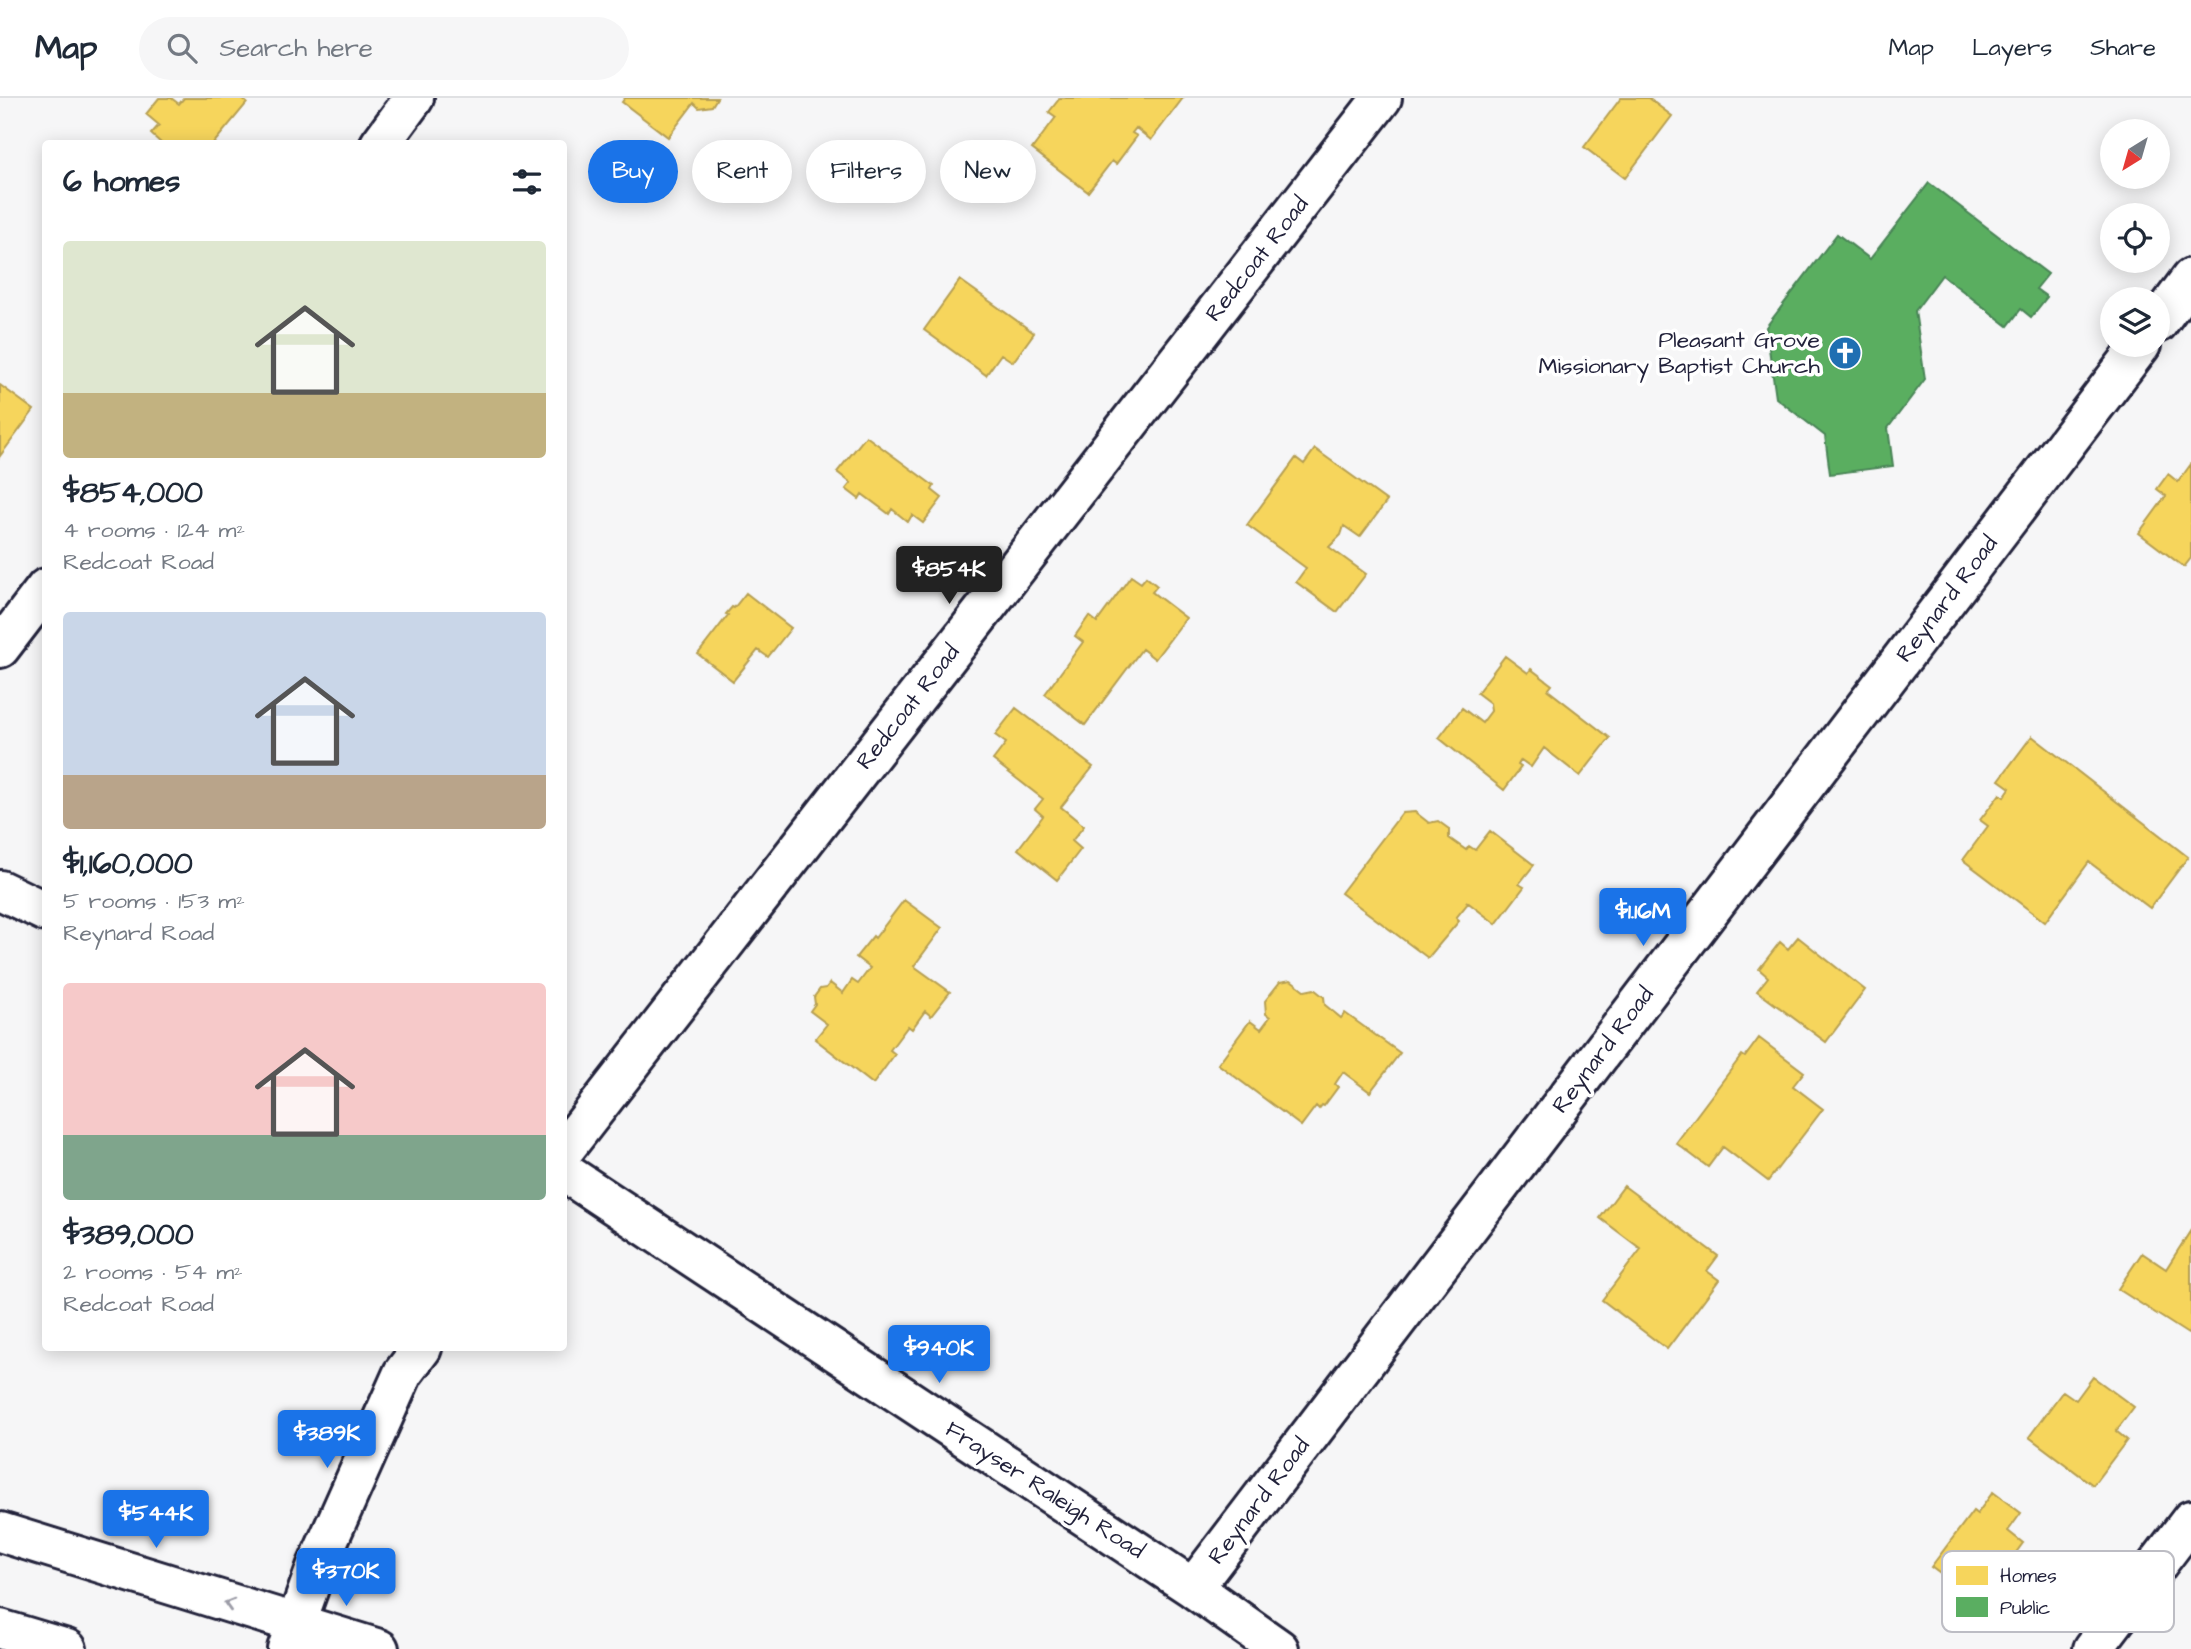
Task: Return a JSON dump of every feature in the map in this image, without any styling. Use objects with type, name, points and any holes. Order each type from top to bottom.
[{"type":"street","points":[[383,140],[414,98]]},
{"type":"street","name":"Redcoat Road","points":[[567,1146],[1382,98]]},
{"type":"street","points":[[2170,307],[2191,278]]},
{"type":"street","name":"Reynard Road","points":[[1193,1588],[2132,357]]},
{"type":"street","points":[[0,648],[42,593]]},
{"type":"street","points":[[0,890],[42,910]]},
{"type":"street","name":"Frayser Raleigh Road","points":[[567,1174],[1193,1588],[1279,1649]]},
{"type":"street","points":[[291,1637],[316,1568],[403,1373],[420,1351]]},
{"type":"street","points":[[2167,1551],[2191,1520]]},
{"type":"street","points":[[0,1532],[291,1637],[379,1649]]},
{"type":"street","points":[[0,1629],[66,1649]]},
{"type":"street","points":[[2093,1649],[2106,1632]]},
{"type":"building: Homes","points":[[159,98],[171,98],[179,104],[184,98],[241,98],[247,103],[216,140],[158,140],[151,134],[159,125],[146,114]]},
{"type":"building: Homes","points":[[625,98],[717,98],[712,106],[699,108],[694,103],[668,137],[622,102]]},
{"type":"building: Homes","points":[[1060,98],[1183,98],[1151,140],[1136,128],[1132,133],[1137,136],[1116,164],[1112,161],[1088,192],[1036,152],[1036,144],[1056,117],[1049,112]]},
{"type":"building: Homes","points":[[1621,98],[1648,98],[1672,116],[1625,178],[1584,147]]},
{"type":"building: Homes","points":[[960,280],[1034,333],[1013,362],[1001,354],[986,375],[924,330]]},
{"type":"building: Homes","points":[[0,385],[34,410],[0,456]]},
{"type":"building: Homes","points":[[866,436],[934,486],[932,490],[942,498],[923,523],[912,515],[908,522],[892,509],[889,514],[862,494],[859,499],[846,489],[851,483],[837,472]]},
{"type":"building: Homes","points":[[1315,449],[1387,501],[1360,537],[1344,526],[1341,535],[1329,547],[1366,574],[1337,612],[1296,582],[1306,568],[1247,525],[1296,458],[1304,464]]},
{"type":"building: Homes","points":[[2191,464],[2191,558],[2184,567],[2139,533],[2166,496],[2157,489],[2168,474],[2178,482]]},
{"type":"building: Homes","points":[[1131,576],[1141,583],[1146,577],[1157,586],[1152,592],[1186,618],[1155,659],[1142,649],[1085,725],[1045,694],[1083,642],[1075,636],[1089,616],[1097,622]]},
{"type":"building: Homes","points":[[746,593],[791,628],[768,657],[758,650],[733,681],[698,654],[728,615],[726,614]]},
{"type":"building: Homes","points":[[1505,656],[1528,673],[1531,669],[1552,685],[1548,690],[1610,738],[1580,776],[1544,748],[1531,767],[1521,760],[1518,765],[1521,767],[1504,790],[1439,738],[1462,708],[1482,723],[1491,711],[1490,703],[1477,693]]},
{"type":"building: Homes","points":[[1016,708],[1093,767],[1061,807],[1084,826],[1072,841],[1081,849],[1057,880],[1018,849],[1043,816],[1035,809],[1043,799],[993,760],[1006,743],[995,735]]},
{"type":"building: Homes","points":[[2032,736],[2188,857],[2150,908],[2089,862],[2045,922],[1963,860],[1988,826],[1980,820],[2000,794],[2004,797],[2010,788],[1999,780]]},
{"type":"building: Homes","points":[[1415,812],[1429,823],[1438,821],[1449,829],[1449,838],[1466,850],[1469,846],[1475,850],[1490,831],[1534,865],[1519,884],[1524,887],[1496,924],[1466,901],[1468,903],[1456,918],[1459,921],[1428,958],[1341,893],[1402,813]]},
{"type":"building: Homes","points":[[904,900],[942,928],[914,966],[950,992],[931,1016],[925,1011],[912,1029],[908,1026],[890,1050],[895,1054],[873,1084],[815,1039],[827,1024],[810,1011],[815,1004],[814,997],[830,983],[843,993],[852,980],[858,984],[870,968],[856,957],[873,936],[875,938]]},
{"type":"building: Homes","points":[[1798,937],[1865,990],[1826,1042],[1757,991],[1768,977],[1759,969],[1780,942],[1788,949]]},
{"type":"building: Homes","points":[[1291,980],[1305,991],[1314,989],[1324,997],[1325,1005],[1341,1018],[1345,1013],[1400,1053],[1370,1092],[1343,1072],[1335,1084],[1338,1087],[1324,1106],[1319,1109],[1316,1106],[1301,1126],[1218,1064],[1250,1021],[1261,1029],[1270,1017],[1266,1014],[1265,1001],[1280,982]]},
{"type":"building: Homes","points":[[1759,1038],[1804,1072],[1793,1086],[1823,1109],[1768,1181],[1723,1147],[1708,1167],[1676,1143],[1742,1055],[1745,1057]]},
{"type":"building: Homes","points":[[1624,1186],[1718,1256],[1707,1271],[1719,1280],[1667,1349],[1602,1300],[1641,1249],[1600,1218]]},
{"type":"building: Homes","points":[[2191,1230],[2191,1330],[2188,1334],[2118,1289],[2142,1253],[2166,1269]]},
{"type":"building: Homes","points":[[2093,1377],[2134,1407],[2116,1431],[2127,1440],[2093,1485],[2029,1437],[2063,1391],[2076,1400]]},
{"type":"building: Homes","points":[[1993,1492],[2021,1513],[2008,1531],[2023,1543],[2017,1551],[1943,1551],[1973,1511],[1977,1514]]},
{"type":"building: Homes","points":[[1942,1552],[1942,1575],[1931,1567]]},
{"type":"building: Public","name":"Pleasant Grove Missionary Baptist Church","points":[[1929,183],[2048,274],[2036,289],[2047,297],[2031,317],[2021,309],[2008,326],[1942,275],[1915,311],[1925,379],[1888,428],[1893,466],[1830,474],[1825,436],[1776,398],[1766,327],[1837,234],[1870,259]]},
{"type":"place","name":"Pleasant Grove Missionary Baptist Church","points":[[1845,353]]}]
